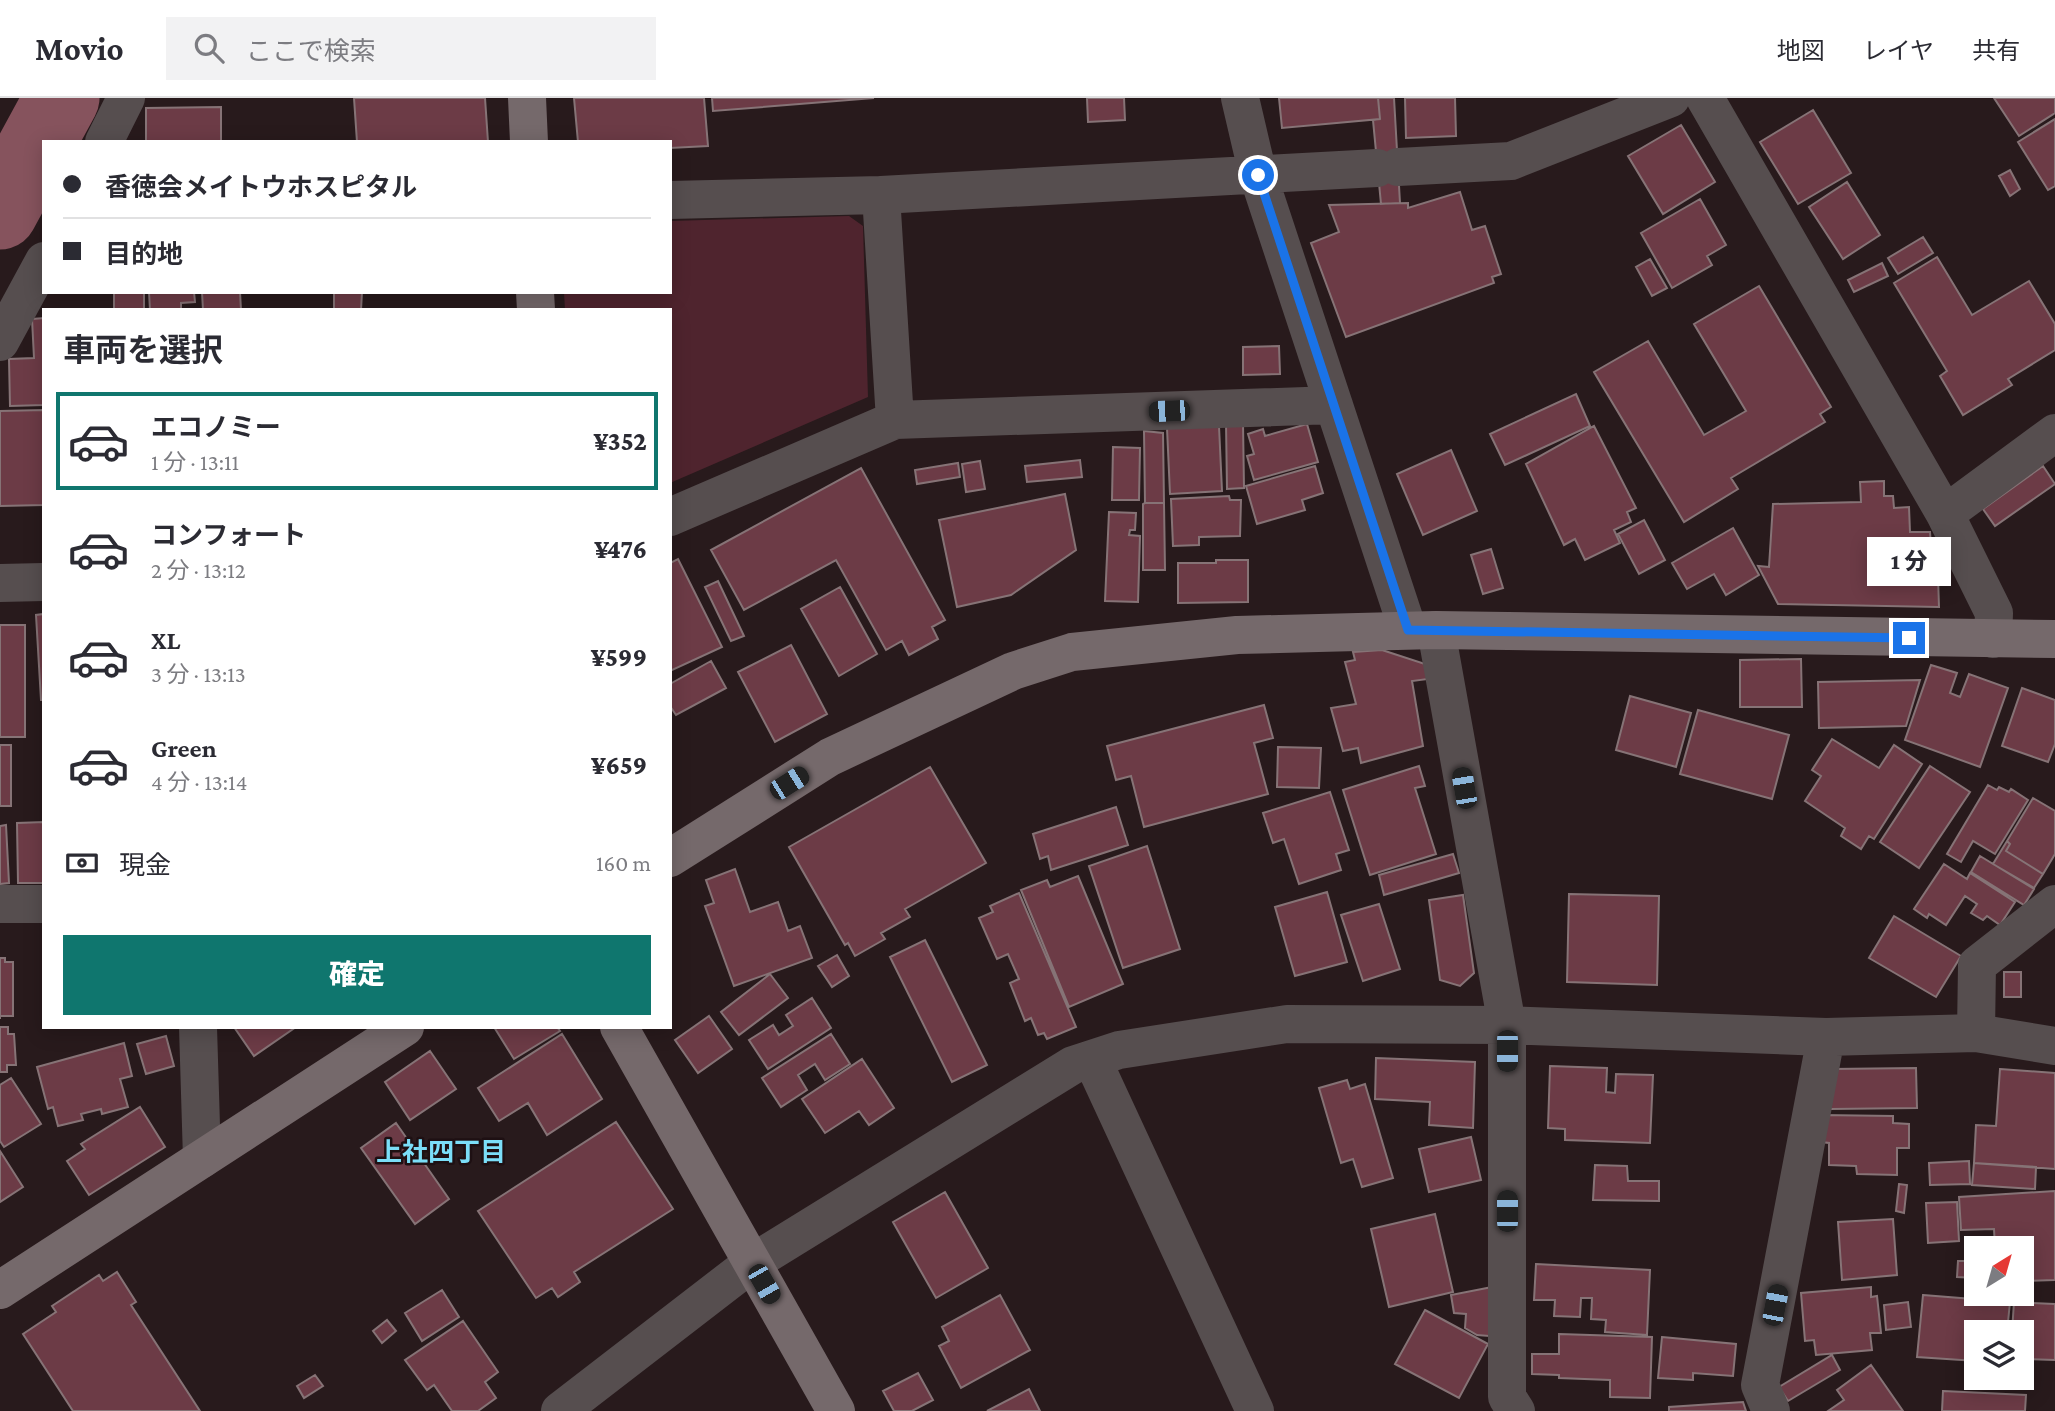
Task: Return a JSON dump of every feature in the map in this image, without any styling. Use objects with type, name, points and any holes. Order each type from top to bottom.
[{"type":"street","points":[[105,140],[125,98]]},
{"type":"street","points":[[527,98],[529,140]]},
{"type":"street","points":[[1240,98],[1258,175],[1334,405],[1422,630],[1507,1025],[1503,1406]]},
{"type":"street","points":[[672,200],[881,195],[1511,161],[1671,98]]},
{"type":"street","points":[[1705,98],[1945,514],[1994,613],[1993,639]]},
{"type":"street","points":[[881,195],[895,420]]},
{"type":"street","points":[[0,342],[42,265]]},
{"type":"street","points":[[672,516],[895,420],[1334,405]]},
{"type":"street","points":[[1945,514],[2055,433]]},
{"type":"street","points":[[0,583],[42,582]]},
{"type":"street","points":[[672,857],[830,757],[1002,676],[1072,652],[1237,635],[1422,630],[2055,639]]},
{"type":"street","points":[[0,904],[42,904]]},
{"type":"street","points":[[1976,1033],[1977,965],[2055,904]]},
{"type":"street","points":[[560,1411],[752,1262],[1073,1065],[1119,1050],[1287,1024],[1507,1025],[1826,1037],[1976,1033],[2055,1046]]},
{"type":"street","points":[[198,1029],[202,1159]]},
{"type":"street","points":[[0,1290],[402,1029]]},
{"type":"street","points":[[620,1029],[836,1411]]},
{"type":"street","points":[[1771,1411],[1760,1385],[1826,1037]]},
{"type":"street","points":[[1092,1059],[1255,1411]]},
{"type":"shaded area","points":[[849,216],[863,226],[868,397],[672,482],[672,308],[565,308],[564,294],[672,294],[672,221]]},
{"type":"building","points":[[354,98],[485,98],[488,140],[357,140]]},
{"type":"building","points":[[574,98],[704,98],[708,146],[672,148],[672,140],[578,140]]},
{"type":"building","points":[[712,98],[874,98],[713,111]]},
{"type":"building","points":[[1087,98],[1124,98],[1125,120],[1088,122]]},
{"type":"building","points":[[1279,98],[1378,98],[1380,119],[1282,128]]},
{"type":"building","points":[[1378,98],[1394,98],[1400,203],[1381,204],[1373,120],[1380,119]]},
{"type":"building","points":[[1405,98],[1455,98],[1456,136],[1406,138]]},
{"type":"building","points":[[1994,98],[2055,98],[2055,113],[2019,136]]},
{"type":"building","points":[[221,107],[221,140],[146,140],[146,108]]},
{"type":"building","points":[[1813,110],[1851,173],[1798,204],[1760,142]]},
{"type":"building","points":[[2055,119],[2055,186],[2048,190],[2018,142]]},
{"type":"building","points":[[1681,125],[1715,182],[1663,214],[1628,156]]},
{"type":"building","points":[[2010,170],[2020,189],[2010,196],[1999,176]]},
{"type":"building","points":[[1847,182],[1880,235],[1843,259],[1809,207]]},
{"type":"building","points":[[1460,192],[1472,230],[1485,226],[1501,274],[1492,277],[1494,283],[1346,337],[1311,243],[1339,232],[1329,205],[1408,203],[1408,208]]},
{"type":"building","points":[[1700,199],[1726,245],[1707,256],[1712,265],[1672,288],[1641,233]]},
{"type":"building","points":[[1923,237],[1933,253],[1898,274],[1888,258]]},
{"type":"building","points":[[1937,257],[1972,315],[2029,281],[2055,324],[2055,350],[2008,379],[2012,385],[1963,415],[1940,376],[1947,371],[1894,283]]},
{"type":"building","points":[[1650,259],[1667,288],[1652,296],[1636,267]]},
{"type":"building","points":[[1882,263],[1888,276],[1854,292],[1848,280]]},
{"type":"building","points":[[1759,286],[1831,407],[1820,414],[1825,422],[1731,478],[1738,489],[1684,522],[1594,372],[1648,341],[1704,435],[1746,411],[1694,324]]},
{"type":"building","points":[[114,294],[144,294],[144,308],[114,308]]},
{"type":"building","points":[[149,294],[194,294],[195,302],[181,303],[181,308],[150,308]]},
{"type":"building","points":[[202,294],[240,294],[241,308],[203,308]]},
{"type":"building","points":[[334,294],[362,294],[361,308],[334,308]]},
{"type":"building","points":[[42,318],[42,405],[10,406],[9,359],[34,358],[32,319]]},
{"type":"building","points":[[1279,346],[1280,374],[1243,375],[1243,347]]},
{"type":"building","points":[[1576,394],[1590,426],[1505,465],[1490,434]]},
{"type":"building","points":[[42,410],[42,505],[0,506],[0,411]]},
{"type":"building","points":[[1226,423],[1243,423],[1244,488],[1227,489]]},
{"type":"building","points":[[1307,424],[1318,462],[1254,480],[1247,456],[1254,454],[1248,434],[1263,429],[1265,436]]},
{"type":"building","points":[[1219,426],[1222,491],[1170,494],[1167,428]]},
{"type":"building","points":[[1594,426],[1636,508],[1627,512],[1631,522],[1614,530],[1620,543],[1585,560],[1575,539],[1564,545],[1526,464]]},
{"type":"building","points":[[1144,431],[1163,433],[1164,503],[1145,503]]},
{"type":"building","points":[[1113,447],[1140,448],[1139,500],[1112,500]]},
{"type":"building","points":[[1451,450],[1477,511],[1423,535],[1397,474]]},
{"type":"building","points":[[1080,460],[1082,477],[1027,482],[1025,466]]},
{"type":"building","points":[[980,461],[985,489],[966,492],[962,464]]},
{"type":"building","points":[[958,463],[960,477],[917,484],[915,470]]},
{"type":"building","points":[[1315,466],[1323,493],[1302,500],[1305,510],[1257,524],[1246,486]]},
{"type":"building","points":[[2043,466],[2055,484],[1995,526],[1983,509]]},
{"type":"building","points":[[861,468],[945,620],[932,627],[938,639],[909,655],[902,641],[886,650],[836,560],[744,610],[711,550]]},
{"type":"building","points":[[1884,481],[1884,496],[1893,496],[1894,508],[1909,507],[1910,532],[1930,532],[1931,546],[1937,546],[1939,607],[1778,604],[1758,566],[1769,567],[1773,504],[1861,502],[1860,482]]},
{"type":"building","points":[[1065,494],[1076,550],[1011,595],[957,607],[939,520]]},
{"type":"building","points":[[1229,496],[1230,500],[1241,500],[1240,536],[1199,537],[1199,545],[1173,546],[1171,499]]},
{"type":"building","points":[[1145,503],[1164,503],[1165,570],[1143,570]]},
{"type":"building","points":[[1109,512],[1136,513],[1135,530],[1130,530],[1129,535],[1140,536],[1138,602],[1105,601]]},
{"type":"building","points":[[1644,520],[1665,560],[1639,574],[1618,534]]},
{"type":"building","points":[[1733,528],[1759,575],[1726,595],[1714,574],[1687,589],[1672,563]]},
{"type":"building","points":[[1491,549],[1503,588],[1483,594],[1471,555]]},
{"type":"building","points":[[678,559],[722,647],[672,670],[672,562]]},
{"type":"building","points":[[1216,560],[1248,560],[1248,602],[1178,603],[1178,563],[1216,563]]},
{"type":"building","points":[[718,581],[744,636],[731,641],[705,587]]},
{"type":"building","points":[[840,587],[877,654],[839,676],[801,609]]},
{"type":"building","points":[[42,614],[42,700],[41,700],[36,615]]},
{"type":"building","points":[[0,625],[25,625],[25,737],[0,737]]},
{"type":"building","points":[[791,645],[827,714],[775,742],[738,672]]},
{"type":"building","points":[[1382,650],[1425,664],[1428,679],[1412,681],[1423,746],[1361,763],[1358,748],[1343,751],[1331,708],[1356,704],[1345,662],[1355,660],[1353,652]]},
{"type":"building","points":[[1801,659],[1802,707],[1740,707],[1740,660]]},
{"type":"building","points":[[711,661],[726,688],[676,715],[672,709],[672,683]]},
{"type":"building","points":[[1931,665],[1957,673],[1950,693],[1960,697],[1969,674],[2008,688],[1980,767],[1905,740]]},
{"type":"building","points":[[1920,680],[1906,726],[1819,728],[1818,682]]},
{"type":"building","points":[[2022,688],[2055,700],[2055,744],[2048,762],[2002,746]]},
{"type":"building","points":[[1630,696],[1691,713],[1676,767],[1616,750]]},
{"type":"building","points":[[1264,705],[1273,738],[1254,743],[1268,794],[1144,827],[1131,776],[1116,780],[1107,746]]},
{"type":"building","points":[[1698,710],[1789,735],[1772,799],[1680,774]]},
{"type":"building","points":[[1832,739],[1879,768],[1894,745],[1922,764],[1874,839],[1869,836],[1861,849],[1841,836],[1845,828],[1805,801],[1821,776],[1812,770]]},
{"type":"building","points":[[0,745],[11,745],[11,806],[0,806]]},
{"type":"building","points":[[1278,747],[1321,748],[1319,788],[1277,787]]},
{"type":"building","points":[[1419,766],[1425,786],[1415,788],[1436,854],[1370,875],[1343,790]]},
{"type":"building","points":[[1930,766],[1970,792],[1919,868],[1880,842]]},
{"type":"building","points":[[930,767],[986,863],[905,909],[910,917],[881,933],[885,939],[855,956],[848,943],[845,945],[789,847]]},
{"type":"building","points":[[1988,785],[1997,790],[1999,787],[2009,792],[2011,789],[2028,800],[1995,854],[1973,841],[1961,862],[1947,854]]},
{"type":"building","points":[[1330,792],[1349,850],[1336,854],[1341,870],[1299,884],[1284,839],[1273,843],[1263,813]]},
{"type":"building","points":[[2033,798],[2055,811],[2055,854],[2043,874],[2006,851],[2010,844],[2007,841]]},
{"type":"building","points":[[1116,807],[1128,845],[1051,870],[1048,856],[1040,859],[1033,834]]},
{"type":"building","points":[[42,822],[42,883],[18,883],[17,823]]},
{"type":"building","points":[[6,825],[9,883],[0,884],[0,826]]},
{"type":"building","points":[[2007,841],[2010,844],[2006,851],[2043,874],[2034,888],[1993,864]]},
{"type":"building","points":[[1147,846],[1180,949],[1123,968],[1089,866]]},
{"type":"building","points":[[1453,854],[1459,873],[1384,895],[1379,875]]},
{"type":"building","points":[[1980,856],[2034,889],[2024,905],[1971,872]]},
{"type":"building","points":[[1944,864],[1967,879],[1970,873],[2015,902],[2000,925],[1987,916],[1983,920],[1971,913],[1977,904],[1965,896],[1946,925],[1929,914],[1927,918],[1914,909]]},
{"type":"building","points":[[735,869],[750,912],[778,902],[788,931],[800,926],[812,958],[734,986],[705,906],[714,903],[706,880]]},
{"type":"building","points":[[1078,876],[1123,984],[1069,1007],[1021,890],[1047,880],[1050,887]]},
{"type":"building","points":[[1327,892],[1347,962],[1295,976],[1275,907]]},
{"type":"building","points":[[1019,893],[1076,1027],[1047,1039],[1044,1033],[1038,1035],[1031,1018],[1025,1021],[1010,983],[1019,979],[1008,954],[997,959],[979,918],[993,912],[990,906]]},
{"type":"building","points":[[1569,894],[1659,896],[1657,985],[1567,982]]},
{"type":"building","points":[[1463,895],[1474,973],[1460,986],[1440,980],[1429,900]]},
{"type":"building","points":[[1379,904],[1400,969],[1363,981],[1341,915]]},
{"type":"building","points":[[1894,916],[1961,956],[1936,997],[1869,958]]},
{"type":"building","points":[[925,940],[987,1065],[952,1082],[890,957]]},
{"type":"building","points":[[837,955],[849,976],[832,987],[818,966]]},
{"type":"building","points":[[0,958],[5,958],[5,962],[13,962],[13,1016],[0,1016]]},
{"type":"building","points":[[2004,972],[2021,972],[2021,997],[2004,997]]},
{"type":"building","points":[[770,974],[788,998],[739,1035],[721,1012]]},
{"type":"building","points":[[812,998],[831,1028],[768,1069],[749,1040],[773,1025],[779,1035],[793,1026],[786,1015]]},
{"type":"building","points":[[709,1016],[732,1049],[698,1073],[675,1040]]},
{"type":"building","points":[[0,1027],[8,1027],[8,1034],[14,1034],[16,1065],[7,1065],[7,1072],[0,1072]]},
{"type":"building","points":[[235,1029],[293,1029],[254,1056]]},
{"type":"building","points":[[495,1029],[560,1031],[514,1059]]},
{"type":"building","points":[[562,1034],[602,1099],[547,1135],[528,1103],[499,1121],[478,1088]]},
{"type":"building","points":[[831,1034],[850,1064],[825,1080],[815,1064],[798,1075],[807,1090],[781,1107],[762,1078]]},
{"type":"building","points":[[166,1036],[174,1066],[146,1074],[137,1044]]},
{"type":"building","points":[[124,1043],[132,1076],[120,1079],[128,1107],[102,1114],[101,1109],[81,1114],[83,1120],[58,1126],[53,1107],[48,1109],[37,1067]]},
{"type":"building","points":[[430,1051],[456,1089],[410,1120],[385,1082]]},
{"type":"building","points":[[1376,1058],[1475,1062],[1473,1128],[1429,1125],[1430,1102],[1375,1099]]},
{"type":"building","points":[[862,1059],[894,1108],[869,1125],[859,1111],[825,1133],[802,1099]]},
{"type":"building","points":[[1550,1066],[1607,1068],[1606,1092],[1615,1093],[1616,1074],[1653,1075],[1650,1143],[1565,1140],[1565,1129],[1548,1128]]},
{"type":"building","points":[[1916,1068],[1917,1108],[1831,1109],[1831,1069]]},
{"type":"building","points":[[2000,1069],[2055,1073],[2055,1169],[1974,1163],[1976,1125],[1996,1126]]},
{"type":"building","points":[[11,1078],[41,1124],[4,1147],[0,1141],[0,1085]]},
{"type":"building","points":[[1347,1080],[1350,1089],[1365,1084],[1393,1178],[1362,1187],[1353,1159],[1341,1163],[1319,1088]]},
{"type":"building","points":[[140,1107],[165,1147],[89,1195],[67,1161],[85,1149],[81,1144]]},
{"type":"building","points":[[1821,1115],[1893,1116],[1893,1123],[1909,1124],[1909,1148],[1897,1148],[1897,1175],[1857,1174],[1856,1166],[1829,1165],[1829,1143],[1821,1142]]},
{"type":"building","points":[[616,1122],[673,1209],[574,1272],[580,1282],[558,1297],[552,1288],[536,1298],[478,1211]]},
{"type":"building","points":[[396,1123],[449,1199],[415,1224],[361,1148]]},
{"type":"building","points":[[1471,1137],[1481,1180],[1429,1192],[1419,1149]]},
{"type":"building","points":[[0,1151],[23,1187],[0,1202]]},
{"type":"building","points":[[1969,1161],[1970,1184],[1930,1185],[1929,1163]]},
{"type":"building","points":[[1974,1163],[2036,1167],[2035,1189],[1972,1185]]},
{"type":"building","points":[[1595,1165],[1627,1166],[1628,1181],[1659,1181],[1659,1201],[1593,1200]]},
{"type":"building","points":[[1899,1184],[1907,1185],[1904,1213],[1896,1211]]},
{"type":"building","points":[[2055,1191],[2055,1280],[2034,1281],[2034,1236],[1994,1236],[1994,1229],[1961,1230],[1959,1197]]},
{"type":"building","points":[[945,1192],[988,1268],[936,1298],[893,1222]]},
{"type":"building","points":[[1957,1202],[1959,1241],[1928,1243],[1926,1203]]},
{"type":"building","points":[[1435,1214],[1453,1292],[1389,1307],[1371,1229]]},
{"type":"building","points":[[1893,1219],[1897,1275],[1842,1280],[1838,1222]]},
{"type":"building","points":[[1958,1261],[1964,1261],[1964,1277],[1957,1277]]},
{"type":"building","points":[[1536,1264],[1650,1270],[1647,1335],[1605,1332],[1606,1320],[1591,1319],[1592,1298],[1581,1298],[1580,1317],[1554,1316],[1555,1300],[1534,1300]]},
{"type":"building","points":[[117,1272],[136,1302],[131,1305],[200,1411],[73,1411],[23,1334],[56,1312],[52,1306],[99,1275],[103,1281]]},
{"type":"building","points":[[1492,1287],[1489,1336],[1477,1335],[1465,1328],[1466,1314],[1454,1313],[1451,1295]]},
{"type":"building","points":[[1871,1287],[1871,1297],[1877,1296],[1881,1333],[1870,1333],[1872,1350],[1816,1355],[1814,1340],[1805,1341],[1801,1293]]},
{"type":"building","points":[[442,1290],[459,1317],[422,1341],[405,1313]]},
{"type":"building","points":[[1000,1295],[1030,1350],[961,1388],[939,1346],[949,1341],[942,1327]]},
{"type":"building","points":[[1923,1295],[1964,1298],[1964,1306],[2010,1306],[2008,1320],[1964,1320],[1964,1360],[1917,1357]]},
{"type":"building","points":[[1908,1302],[1911,1327],[1886,1330],[1884,1305]]},
{"type":"building","points":[[2055,1304],[2055,1360],[2034,1359],[2034,1320],[2013,1320],[2014,1306]]},
{"type":"building","points":[[1425,1310],[1488,1344],[1459,1398],[1395,1364]]},
{"type":"building","points":[[387,1320],[396,1331],[382,1343],[373,1331]]},
{"type":"building","points":[[463,1321],[498,1372],[485,1382],[496,1398],[478,1411],[452,1411],[434,1385],[427,1390],[405,1360]]},
{"type":"building","points":[[1559,1334],[1652,1337],[1650,1398],[1610,1397],[1610,1380],[1532,1374],[1532,1354],[1559,1354]]},
{"type":"building","points":[[1662,1337],[1736,1344],[1733,1376],[1693,1373],[1693,1380],[1658,1378]]},
{"type":"building","points":[[1832,1355],[1840,1370],[1788,1401],[1779,1387]]},
{"type":"building","points":[[1871,1365],[1903,1411],[1828,1411],[1844,1400],[1837,1390]]},
{"type":"building","points":[[918,1373],[933,1400],[912,1411],[894,1411],[883,1391]]},
{"type":"building","points":[[315,1375],[323,1386],[304,1398],[297,1386]]},
{"type":"building","points":[[1029,1389],[1040,1411],[987,1411]]},
{"type":"building","points":[[1943,1391],[2026,1395],[2025,1411],[1942,1411]]},
{"type":"building","points":[[1743,1402],[1746,1411],[1669,1411],[1669,1407]]},
{"type":"waterway","points":[[0,212],[62,98]]},
{"type":"district","name":"上社四丁目","points":[[441,1152]]},
{"type":"route","points":[[1258,175],[1408,630],[1909,638]]}]
